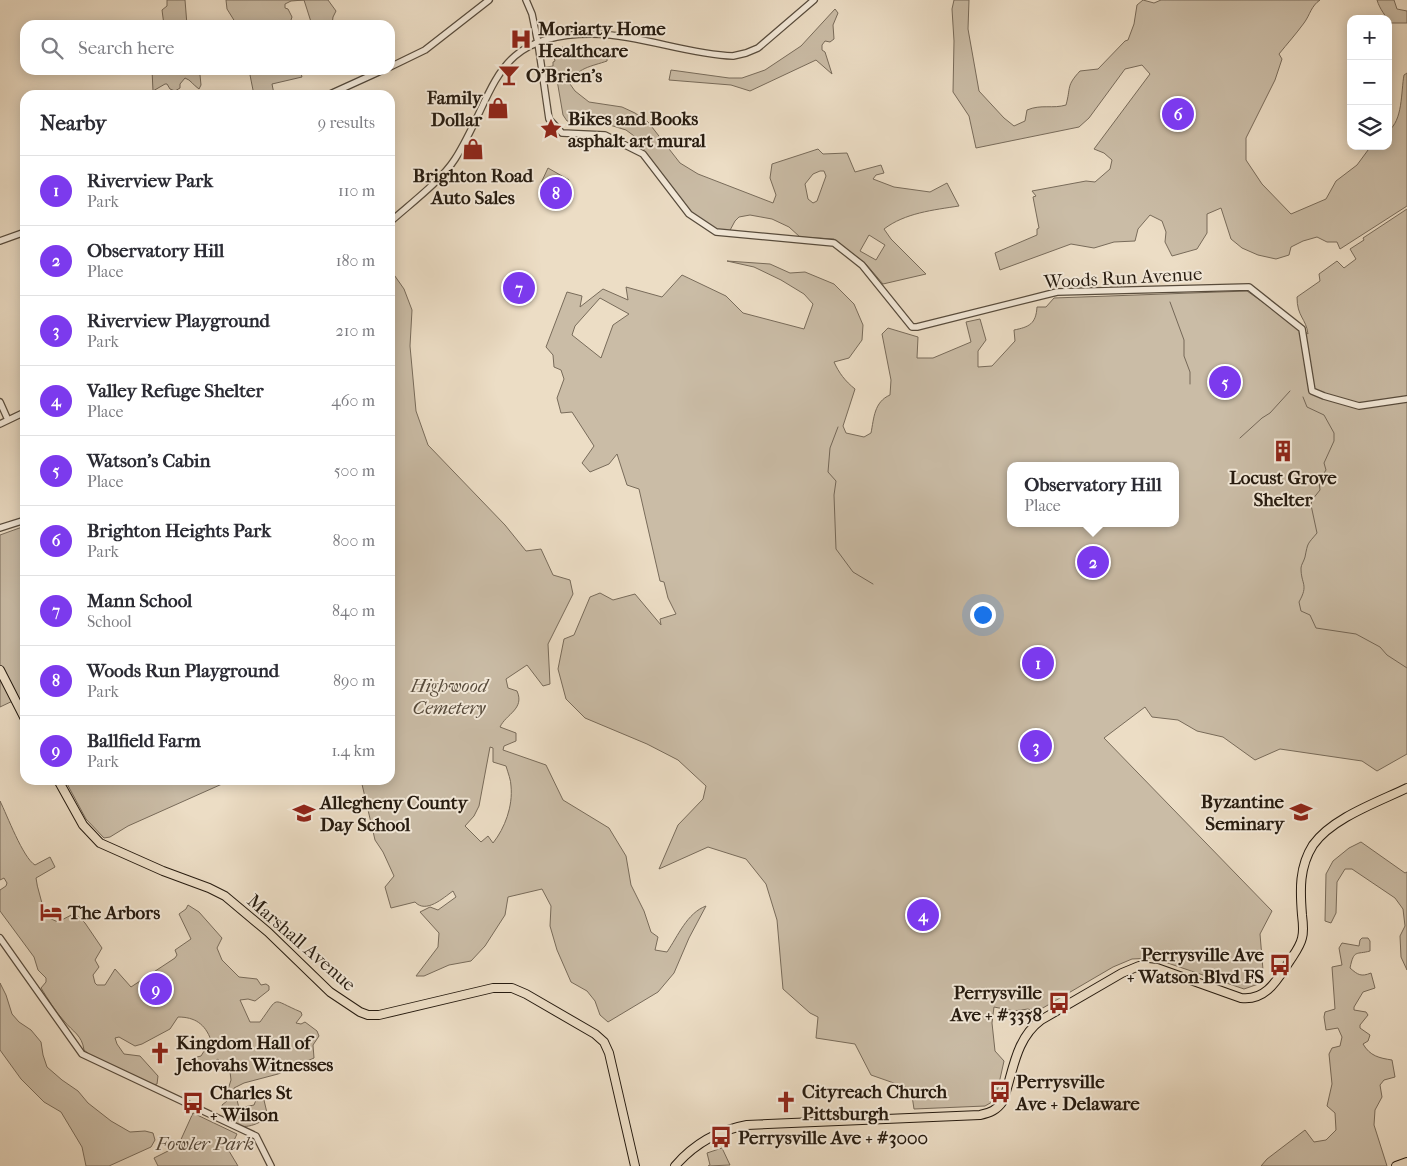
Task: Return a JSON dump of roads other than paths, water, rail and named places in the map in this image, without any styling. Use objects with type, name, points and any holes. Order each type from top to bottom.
[{"type":"main road","points":[[0,670],[20,709]]},
{"type":"main road","name":"Marshall Avenue","points":[[61,785],[83,825],[100,843],[224,896],[277,940],[325,989],[360,1012],[368,1015],[379,1015],[492,988],[507,987],[526,994],[595,1034],[604,1042],[609,1053],[635,1166]]},
{"type":"main road","points":[[675,1166],[692,1149],[711,1137],[733,1128],[747,1125],[980,1115],[989,1113],[1002,1103],[1020,1046],[1032,1027],[1041,1020],[1135,967],[1156,968],[1237,997],[1251,998],[1260,995],[1274,984],[1302,941],[1301,879],[1306,859],[1314,844],[1325,831],[1340,821],[1407,788]]},
{"type":"main road","points":[[1396,1166],[1407,1162]]},
{"type":"street","points":[[395,65],[433,45],[488,0]]},
{"type":"street","name":"Woods Run Avenue","points":[[526,0],[532,14],[538,43],[549,119],[562,133],[605,136],[643,154],[689,214],[716,232],[833,242],[862,266],[912,327],[1058,292],[1250,287],[1302,329],[1312,391],[1359,406],[1407,399]]},
{"type":"street","points":[[395,217],[443,174],[455,160],[502,68],[517,52],[538,43],[565,36],[593,34],[733,56],[758,48],[814,0]]},
{"type":"street","points":[[339,90],[372,75]]},
{"type":"street","points":[[0,241],[20,234]]},
{"type":"street","points":[[0,402],[8,420]]},
{"type":"street","points":[[0,424],[20,414]]},
{"type":"street","points":[[0,528],[20,522]]},
{"type":"street","points":[[0,938],[82,1054],[256,1136],[271,1166]]},
{"type":"waterway","points":[[1170,302],[1184,340],[1184,356],[1190,372],[1190,384]]},
{"type":"waterway","points":[[1240,438],[1270,413],[1290,391]]},
{"type":"waterway","points":[[1303,397],[1307,407],[1324,415],[1334,433],[1334,441],[1324,463],[1326,470],[1319,481],[1320,490],[1312,500],[1311,505],[1317,533],[1308,544],[1301,567],[1304,588],[1299,602],[1301,611],[1310,615],[1316,628],[1356,634],[1380,647],[1387,655],[1407,668]]},
{"type":"waterway","points":[[838,427],[830,448],[828,472],[836,481],[834,495],[836,549],[853,572],[873,584]]},
{"type":"place","name":"Moriarty Home Healthcare","points":[[521,39]]},
{"type":"place","name":"O'Brien's","points":[[509,75]]},
{"type":"place","name":"Family Dollar","points":[[498,108]]},
{"type":"place","name":"Brighton Heights Park","points":[[1178,114]]},
{"type":"place","name":"Bikes and Books asphalt art mural","points":[[551,129]]},
{"type":"place","name":"Brighton Road Auto Sales","points":[[473,149]]},
{"type":"place","name":"Woods Run Playground","points":[[556,193]]},
{"type":"place","name":"Mann School","points":[[519,288]]},
{"type":"place","name":"Watson's Cabin","points":[[1225,382]]},
{"type":"place","name":"Locust Grove Shelter","points":[[1283,451]]},
{"type":"place","name":"Observatory Hill","points":[[1093,562]]},
{"type":"place","name":"Riverview Park","points":[[1038,663]]},
{"type":"place","name":"Riverview Playground","points":[[1036,746]]},
{"type":"place","name":"Byzantine Seminary","points":[[1301,812]]},
{"type":"place","name":"Allegheny County Day School","points":[[304,813]]},
{"type":"place","name":"The Arbors","points":[[51,912]]},
{"type":"place","name":"Valley Refuge Shelter","points":[[923,915]]},
{"type":"place","name":"Perrysville Ave + Watson Blvd FS","points":[[1280,965]]},
{"type":"place","name":"Ballfield Farm","points":[[156,989]]},
{"type":"place","name":"Perrysville Ave + #3358","points":[[1059,1003]]},
{"type":"place","name":"Kingdom Hall of Jehovahs Witnesses","points":[[160,1053]]},
{"type":"place","name":"Perrysville Ave + Delaware","points":[[1000,1092]]},
{"type":"place","name":"Cityreach Church Pittsburgh","points":[[786,1102]]},
{"type":"place","name":"Charles St + Wilson","points":[[193,1103]]},
{"type":"place","name":"Perrysville Ave + #3000","points":[[721,1137]]},
{"type":"park label","name":"Highwood Cemetery","points":[[449,696]]},
{"type":"park label","name":"Fowler Park","points":[[205,1143]]}]
